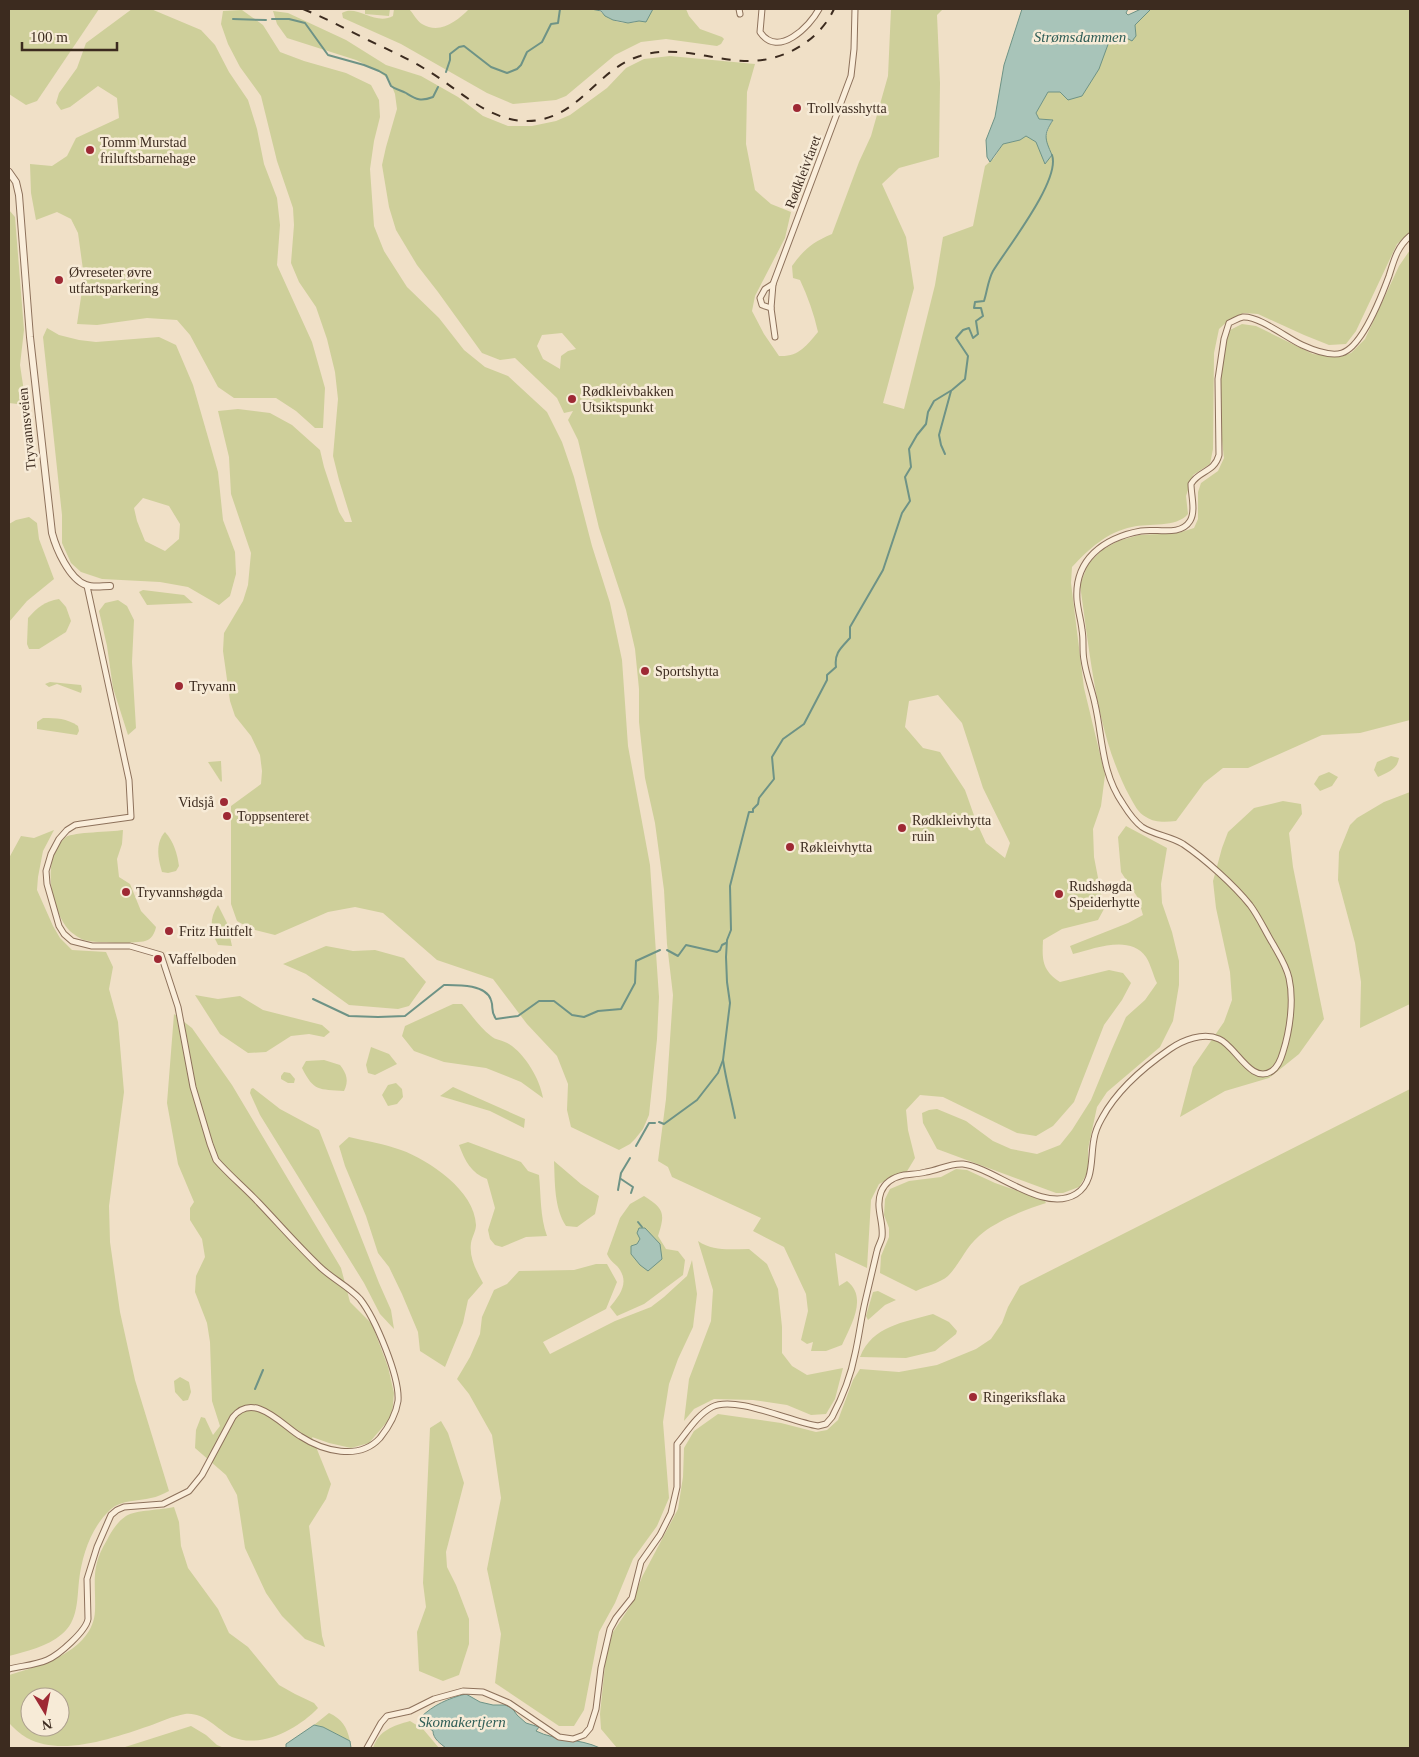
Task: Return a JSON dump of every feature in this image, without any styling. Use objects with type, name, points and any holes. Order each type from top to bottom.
[{"type":"street","points":[[762,9],[760,32],[769,40],[777,42],[787,40],[798,34],[810,23],[819,9]]},
{"type":"street","name":"Rødkleivfaret","points":[[775,337],[771,308],[773,284],[851,76],[855,9]]},
{"type":"street","name":"Tryvannsveien","points":[[11,174],[19,195],[26,299],[50,526],[55,545],[65,564],[78,580],[88,586]]},
{"type":"street","points":[[367,1748],[387,1716],[410,1711],[434,1699],[464,1691],[483,1692],[509,1703],[554,1734],[563,1738],[578,1738],[587,1732],[596,1709],[601,1668],[610,1629],[632,1598],[641,1562],[660,1535],[671,1513],[677,1487],[677,1444],[702,1415],[711,1408],[722,1404],[737,1405],[818,1426],[826,1424],[832,1418],[855,1358],[865,1300],[882,1238],[879,1199],[882,1190],[889,1181],[902,1176],[931,1172],[954,1164],[963,1164],[1036,1194],[1054,1198],[1069,1197],[1080,1191],[1087,1182],[1090,1173],[1095,1133],[1112,1101],[1147,1067],[1175,1046],[1194,1038],[1210,1036],[1226,1043],[1258,1074],[1268,1073],[1278,1065],[1286,1041],[1290,985],[1284,964],[1255,914],[1231,885],[1194,852],[1170,837],[1150,831],[1139,824],[1124,806],[1113,788],[1103,754],[1096,706],[1084,660],[1083,635],[1077,599],[1078,580],[1087,559],[1106,544],[1141,531],[1180,528],[1185,526],[1191,519],[1193,513],[1191,484],[1197,477],[1215,465],[1219,455],[1218,379],[1224,339],[1229,323],[1242,318],[1252,319],[1280,331],[1306,347],[1330,354],[1343,353],[1354,344],[1368,322],[1386,283],[1398,250],[1410,236]]},
{"type":"street","name":"Rødkleivfaret","points":[[771,308],[762,305],[760,298],[765,289],[773,284]]},
{"type":"street","points":[[9,1669],[49,1659],[80,1635],[88,1619],[87,1579],[97,1546],[110,1518],[116,1511],[124,1507],[163,1504],[189,1491],[202,1475],[238,1412],[248,1408],[258,1409],[274,1415],[306,1440],[332,1450],[354,1452],[368,1448],[381,1437],[395,1413],[398,1401],[393,1373],[382,1339],[359,1299],[318,1266],[216,1160],[193,1086],[178,1007],[161,954],[130,946],[92,946],[80,944],[70,940],[59,926],[46,879],[48,864],[55,845],[67,830],[75,825],[131,817],[130,787],[126,764],[88,586],[110,586]]},
{"type":"green space","points":[[9,9],[99,9],[37,101],[26,105],[9,94]]},
{"type":"green space","points":[[132,9],[151,9],[201,30],[215,45],[229,72],[248,100],[257,129],[264,164],[277,198],[280,225],[277,265],[312,342],[325,388],[323,428],[315,428],[296,411],[276,398],[234,398],[218,387],[190,335],[177,320],[147,318],[97,325],[77,324],[84,277],[78,233],[71,219],[57,212],[36,220],[31,193],[30,164],[52,166],[67,156],[76,138],[119,118],[117,98],[98,86],[70,107],[61,110],[56,103],[59,93],[77,68],[86,43]]},
{"type":"green space","points":[[365,9],[390,9],[389,16],[365,14]]},
{"type":"green space","points":[[394,9],[409,9],[422,24],[435,28],[454,22],[469,9],[591,9],[599,11],[611,19],[629,23],[645,18],[653,9],[686,9],[689,16],[700,29],[724,39],[717,46],[666,39],[641,42],[615,55],[566,96],[556,100],[513,104],[487,93],[401,44],[343,18],[342,13],[354,11],[373,17],[386,18],[393,16]]},
{"type":"green space","points":[[891,9],[943,9],[937,15],[940,83],[939,157],[899,168],[882,184],[906,237],[914,288],[883,403],[904,409],[935,285],[943,237],[973,226],[985,166],[994,158],[1003,144],[1020,140],[1026,136],[1036,142],[1045,163],[1045,146],[1053,120],[1039,119],[1036,113],[1048,92],[1060,92],[1105,50],[1110,39],[1121,35],[1136,36],[1135,25],[1151,9],[1410,9],[1410,233],[1397,244],[1356,331],[1346,344],[1329,345],[1258,314],[1244,313],[1230,319],[1219,329],[1214,353],[1213,449],[1210,464],[1193,475],[1186,496],[1188,514],[1177,521],[1132,527],[1114,533],[1092,548],[1072,567],[1071,583],[1084,688],[1105,775],[1101,806],[1093,829],[1094,857],[1104,909],[1098,920],[1062,929],[1043,940],[1043,959],[1046,969],[1060,982],[1109,970],[1123,973],[1131,983],[1122,1000],[1104,1025],[1074,1102],[1053,1126],[1036,1136],[1017,1133],[943,1097],[920,1095],[906,1110],[908,1130],[915,1158],[906,1173],[879,1184],[871,1200],[867,1268],[835,1253],[839,1286],[847,1281],[856,1295],[857,1303],[853,1320],[842,1345],[826,1351],[811,1351],[813,1342],[807,1344],[801,1340],[808,1311],[806,1294],[784,1247],[753,1231],[761,1218],[672,1177],[668,1167],[658,1161],[666,1099],[673,995],[667,944],[664,890],[655,823],[645,778],[639,722],[639,689],[635,649],[626,610],[599,528],[578,440],[568,420],[573,411],[564,413],[557,398],[515,358],[500,360],[482,353],[417,265],[396,230],[389,207],[382,165],[397,109],[395,94],[389,79],[356,60],[287,38],[277,24],[273,11],[288,13],[346,40],[386,65],[421,76],[458,97],[483,116],[508,126],[532,126],[556,121],[570,115],[607,88],[626,68],[644,59],[670,56],[755,64],[747,92],[746,144],[755,190],[771,204],[791,212],[785,238],[755,296],[752,311],[764,334],[779,356],[797,353],[818,332],[800,280],[793,278],[792,266],[809,247],[832,234],[859,162],[871,136],[888,76]],"holes":[[[562,333],[576,349],[568,351],[561,356],[560,369],[543,359],[537,346],[542,335]],[[938,695],[962,723],[983,788],[1010,843],[1005,858],[986,843],[965,790],[940,752],[923,748],[905,727],[909,701]]]},
{"type":"green space","points":[[242,10],[263,25],[280,52],[346,73],[371,85],[379,100],[380,117],[370,169],[374,226],[384,251],[407,287],[439,318],[464,350],[485,367],[508,376],[547,412],[562,442],[574,477],[592,546],[610,603],[622,660],[628,746],[650,865],[659,997],[657,1039],[649,1115],[643,1129],[635,1139],[619,1150],[571,1127],[567,1110],[568,1084],[557,1056],[527,1024],[493,979],[437,960],[383,913],[355,907],[328,912],[275,935],[251,929],[237,921],[231,904],[231,806],[261,784],[262,771],[260,755],[251,736],[235,716],[230,701],[223,651],[224,633],[243,601],[248,585],[251,553],[231,494],[229,457],[218,411],[238,409],[270,413],[292,425],[320,450],[339,512],[345,522],[352,522],[333,456],[338,399],[335,372],[327,339],[316,307],[299,282],[291,263],[294,225],[293,208],[277,161],[261,96],[240,67],[228,44],[221,24],[223,11]]},
{"type":"green space","points":[[9,210],[15,217],[24,330],[20,365],[26,405],[9,403]]},
{"type":"green space","points":[[1410,250],[1410,720],[1360,733],[1322,735],[1248,768],[1223,768],[1204,783],[1176,821],[1161,822],[1149,819],[1138,811],[1130,797],[1119,773],[1102,721],[1096,694],[1080,585],[1088,564],[1102,550],[1118,541],[1139,535],[1178,533],[1194,528],[1198,519],[1198,492],[1201,483],[1218,471],[1224,458],[1218,406],[1224,344],[1230,330],[1242,324],[1256,326],[1313,354],[1339,357],[1351,353],[1365,339],[1399,266]]},
{"type":"green space","points":[[47,328],[59,335],[79,340],[96,342],[159,337],[176,345],[193,385],[218,472],[223,520],[235,552],[236,574],[230,596],[219,605],[188,587],[160,582],[102,579],[81,572],[71,563],[62,543],[62,515],[43,337]],"holes":[[[143,498],[169,506],[180,524],[179,539],[165,551],[145,541],[134,508]]]},
{"type":"green space","points":[[29,517],[37,523],[39,539],[54,579],[27,601],[9,622],[9,524]]},
{"type":"green space","points":[[143,590],[184,595],[193,603],[147,605],[139,592]]},
{"type":"green space","points":[[59,599],[66,607],[71,621],[66,632],[39,649],[29,649],[27,644],[28,618],[50,601]]},
{"type":"green space","points":[[118,600],[127,606],[134,620],[132,662],[136,728],[128,735],[113,688],[107,646],[99,611],[105,603]]},
{"type":"green space","points":[[50,682],[81,685],[81,693],[57,684],[49,687],[45,684]]},
{"type":"green space","points":[[43,718],[57,718],[69,721],[78,726],[79,731],[77,735],[37,729],[37,722]]},
{"type":"green space","points":[[1391,756],[1399,758],[1398,762],[1392,770],[1378,777],[1374,770],[1377,762]]},
{"type":"green space","points":[[221,761],[222,781],[221,782],[208,762]]},
{"type":"green space","points":[[1329,772],[1338,777],[1332,786],[1320,791],[1314,784],[1319,776]]},
{"type":"green space","points":[[1410,792],[1410,1004],[1360,1028],[1361,982],[1355,943],[1338,880],[1339,852],[1350,825],[1357,818],[1384,802]]},
{"type":"green space","points":[[1283,801],[1301,804],[1302,814],[1289,833],[1293,867],[1324,1019],[1299,1054],[1269,1078],[1225,1091],[1180,1117],[1193,1067],[1224,1022],[1232,1000],[1230,972],[1216,908],[1213,881],[1222,848],[1228,832],[1254,808]]},
{"type":"green space","points":[[1126,826],[1167,848],[1161,884],[1162,903],[1179,961],[1179,985],[1173,1021],[1160,1047],[1107,1092],[1097,1107],[1088,1149],[1088,1172],[1079,1187],[1063,1193],[1056,1193],[937,1149],[923,1123],[922,1113],[929,1110],[937,1109],[966,1121],[993,1141],[1011,1149],[1037,1154],[1060,1145],[1091,1100],[1126,1017],[1145,1000],[1157,983],[1146,957],[1139,950],[1131,946],[1111,945],[1073,954],[1070,946],[1128,923],[1143,915],[1138,898],[1121,872],[1118,837]]},
{"type":"green space","points":[[54,830],[43,851],[37,890],[60,938],[72,950],[106,952],[113,967],[109,989],[118,1022],[124,1092],[109,1206],[110,1242],[120,1312],[135,1380],[169,1491],[153,1498],[120,1504],[104,1516],[93,1533],[85,1552],[80,1571],[76,1610],[67,1629],[43,1645],[9,1656],[9,858],[21,836],[34,838]]},
{"type":"green space","points":[[123,830],[122,844],[117,859],[119,877],[130,884],[141,911],[156,927],[155,932],[149,939],[140,942],[124,943],[82,939],[71,932],[58,912],[51,884],[53,857],[58,846],[70,835]]},
{"type":"green space","points":[[165,832],[175,848],[179,866],[176,871],[168,873],[162,872],[159,857],[160,841]]},
{"type":"green space","points":[[218,905],[227,923],[232,946],[218,945],[213,934],[212,920]]},
{"type":"green space","points":[[326,946],[353,951],[375,950],[404,958],[426,982],[409,1006],[398,1009],[349,1005],[306,974],[283,964]]},
{"type":"green space","points":[[195,995],[218,999],[240,996],[263,1010],[322,1025],[330,1032],[324,1037],[309,1034],[291,1036],[266,1052],[248,1053],[220,1034]]},
{"type":"green space","points":[[453,1004],[462,1004],[487,1033],[509,1044],[521,1054],[539,1083],[543,1098],[521,1082],[486,1068],[444,1062],[414,1051],[402,1036],[405,1026]]},
{"type":"green space","points":[[174,1014],[192,1028],[232,1085],[341,1268],[350,1302],[372,1324],[388,1367],[394,1393],[392,1416],[369,1443],[351,1448],[312,1437],[331,1484],[326,1499],[309,1526],[322,1636],[325,1647],[305,1639],[282,1616],[266,1593],[245,1548],[237,1495],[226,1475],[195,1448],[196,1430],[201,1417],[205,1418],[213,1435],[220,1426],[212,1401],[210,1342],[207,1323],[195,1292],[196,1276],[205,1257],[202,1239],[190,1220],[190,1208],[194,1202],[178,1164],[167,1103]]},
{"type":"green space","points":[[371,1047],[389,1054],[397,1064],[375,1075],[368,1073],[366,1065]]},
{"type":"green space","points":[[324,1060],[340,1065],[342,1068],[347,1081],[344,1091],[318,1088],[306,1076],[302,1068],[306,1061]]},
{"type":"green space","points":[[284,1072],[290,1073],[295,1079],[294,1083],[288,1083],[281,1079]]},
{"type":"green space","points":[[396,1083],[402,1089],[403,1097],[397,1104],[388,1106],[382,1095],[388,1085]]},
{"type":"green space","points":[[453,1087],[525,1119],[524,1128],[490,1111],[440,1096]]},
{"type":"green space","points":[[253,1088],[280,1109],[319,1130],[391,1310],[394,1329],[380,1314],[364,1283],[260,1115],[250,1093]]},
{"type":"green space","points":[[1410,1089],[1410,1748],[617,1748],[601,1729],[600,1714],[606,1655],[613,1632],[631,1605],[642,1577],[678,1509],[683,1477],[684,1448],[694,1431],[718,1414],[781,1423],[816,1432],[827,1430],[838,1420],[853,1380],[860,1369],[899,1372],[937,1365],[976,1349],[991,1339],[1002,1323],[1008,1307],[1020,1286]]},
{"type":"green space","points":[[349,1137],[395,1148],[424,1161],[449,1178],[468,1200],[474,1212],[476,1225],[471,1243],[471,1253],[483,1283],[468,1300],[463,1323],[445,1367],[420,1351],[418,1332],[402,1294],[389,1267],[378,1253],[339,1146]]},
{"type":"green space","points":[[468,1142],[521,1162],[528,1171],[539,1175],[542,1214],[547,1236],[526,1237],[502,1247],[495,1245],[490,1239],[488,1230],[495,1208],[487,1179],[469,1166],[459,1145]]},
{"type":"green space","points":[[554,1161],[581,1184],[599,1196],[595,1214],[577,1227],[566,1226],[559,1211]]},
{"type":"green space","points":[[956,1169],[967,1170],[995,1183],[1044,1200],[1046,1203],[1011,1217],[985,1231],[970,1246],[948,1276],[937,1283],[916,1291],[880,1273],[881,1256],[889,1237],[889,1228],[884,1215],[885,1199],[890,1189],[909,1181],[941,1177]]},
{"type":"green space","points":[[644,1196],[660,1209],[662,1222],[658,1236],[666,1249],[678,1251],[685,1260],[683,1275],[644,1304],[617,1316],[610,1307],[622,1290],[624,1280],[619,1268],[607,1254],[620,1218],[630,1204]],"holes":[[[640,1239],[640,1265],[631,1246],[637,1244]]]},
{"type":"green space","points":[[698,1241],[704,1245],[716,1248],[749,1249],[767,1264],[778,1289],[782,1327],[782,1353],[792,1366],[807,1375],[843,1368],[835,1399],[826,1414],[811,1415],[787,1405],[753,1400],[714,1399],[694,1409],[684,1421],[689,1379],[711,1321],[713,1290]]},
{"type":"green space","points":[[692,1260],[697,1294],[693,1327],[669,1384],[663,1422],[669,1498],[657,1526],[633,1559],[615,1603],[599,1632],[584,1710],[574,1726],[559,1726],[495,1683],[501,1634],[487,1569],[501,1498],[492,1435],[469,1394],[457,1379],[470,1357],[480,1334],[482,1317],[494,1290],[507,1284],[519,1271],[574,1270],[596,1264],[607,1264],[617,1282],[606,1309],[543,1342],[550,1354],[615,1321],[651,1307],[687,1276]]},
{"type":"green space","points":[[878,1291],[896,1300],[885,1305],[868,1320],[866,1316],[873,1292]]},
{"type":"green space","points":[[933,1314],[949,1322],[957,1331],[956,1334],[935,1351],[906,1358],[860,1357],[866,1346],[881,1332],[900,1323]]},
{"type":"green space","points":[[180,1377],[189,1382],[191,1392],[188,1400],[183,1401],[175,1392],[174,1381]]},
{"type":"green space","points":[[441,1421],[448,1433],[464,1483],[446,1552],[447,1567],[469,1619],[469,1644],[459,1675],[443,1681],[419,1671],[417,1632],[426,1607],[423,1583],[430,1428]]},
{"type":"green space","points":[[174,1507],[179,1522],[181,1546],[188,1568],[218,1609],[229,1633],[248,1647],[279,1685],[314,1703],[318,1708],[310,1716],[290,1730],[267,1739],[243,1740],[232,1737],[204,1718],[185,1714],[120,1736],[88,1744],[56,1746],[26,1737],[70,1737],[70,1687],[20,1687],[20,1733],[9,1723],[9,1675],[35,1667],[63,1655],[85,1637],[92,1625],[95,1611],[95,1575],[102,1550],[112,1530],[120,1521],[130,1514]]},
{"type":"green space","points":[[329,1713],[343,1724],[350,1741],[323,1727],[314,1725]]},
{"type":"green space","points":[[410,1721],[423,1729],[439,1748],[373,1748],[379,1737],[387,1730]]},
{"type":"green space","points":[[191,1726],[224,1748],[122,1748]]},
{"type":"water","points":[[591,9],[653,9],[646,22],[628,23],[613,20],[605,16],[601,11]]},
{"type":"water","name":"Strømsdammen","points":[[1022,9],[1128,9],[1126,13],[1128,15],[1141,9],[1151,9],[1135,25],[1136,36],[1132,41],[1121,35],[1110,39],[1099,69],[1082,96],[1068,100],[1060,92],[1048,92],[1036,113],[1039,119],[1053,120],[1046,133],[1052,155],[1045,164],[1036,142],[1026,136],[1020,140],[1003,144],[990,162],[987,157],[986,140],[995,117],[1004,65]]},
{"type":"water","points":[[639,1228],[645,1228],[660,1244],[662,1259],[648,1271],[631,1254],[631,1246],[637,1244],[640,1239],[637,1233]]},
{"type":"water","name":"Skomakertjern","points":[[466,1694],[480,1702],[505,1705],[512,1708],[526,1723],[539,1727],[536,1731],[600,1748],[446,1748],[420,1718],[430,1709]]},
{"type":"water","points":[[314,1725],[323,1727],[350,1741],[351,1748],[286,1748],[286,1744]]},
{"type":"waterway","points":[[446,72],[450,54],[459,47],[464,46],[491,67],[507,73],[517,69],[527,52],[542,42],[551,24],[558,23],[560,9]]},
{"type":"waterway","points":[[233,19],[266,20]]},
{"type":"waterway","points":[[272,19],[289,19],[305,23],[328,55],[379,71],[386,75],[391,86],[416,98],[421,100],[433,97],[438,87]]},
{"type":"waterway","points":[[659,1122],[664,1124],[697,1100],[718,1073],[723,1060],[730,1003],[726,957],[727,940],[731,930],[730,886],[749,812],[753,812],[759,798],[774,779],[772,757],[783,739],[804,724],[827,680],[827,675],[836,667],[836,658],[839,651],[850,638],[850,627],[883,570],[902,513],[910,501],[905,477],[911,467],[909,449],[926,424],[928,412],[934,401],[965,379],[968,356],[956,338],[963,330],[969,328],[973,338],[978,334],[976,321],[983,316],[981,308],[974,308],[975,302],[984,301],[993,271],[1041,197],[1053,166],[1052,155]]},
{"type":"waterway","points":[[945,454],[939,435],[951,391]]},
{"type":"waterway","points":[[667,950],[678,956],[686,945],[717,952],[726,943]]},
{"type":"waterway","points":[[313,999],[349,1016],[405,1016],[444,985],[471,986],[488,995],[496,1019],[518,1016],[539,1001],[554,1001],[572,1015],[584,1017],[598,1011],[621,1009],[635,983],[636,961],[660,950]]},
{"type":"waterway","points":[[723,1060],[735,1118]]},
{"type":"waterway","points":[[636,1146],[649,1123],[655,1123]]},
{"type":"waterway","points":[[618,1190],[621,1173],[630,1158]]},
{"type":"waterway","points":[[621,1179],[633,1187],[631,1193]]},
{"type":"waterway","points":[[638,1222],[642,1227]]},
{"type":"waterway","points":[[255,1389],[263,1370]]},
{"type":"railway","points":[[303,9],[411,61],[487,110],[513,120],[528,121],[546,118],[561,112],[625,62],[640,56],[654,53],[681,52],[749,61],[762,60],[787,53],[810,40],[819,31],[834,9]]},
{"type":"place","name":"Trollvasshytta","points":[[797,108]]},
{"type":"place","name":"Tomm Murstad friluftsbarnehage","points":[[90,150]]},
{"type":"place","name":"Øvreseter øvre utfartsparkering","points":[[59,280]]},
{"type":"place","name":"Rødkleivbakken Utsiktspunkt","points":[[572,399]]},
{"type":"place","name":"Sportshytta","points":[[645,671]]},
{"type":"place","name":"Tryvann","points":[[179,686]]},
{"type":"place","name":"Vidsjå","points":[[224,802]]},
{"type":"place","name":"Toppsenteret","points":[[227,816]]},
{"type":"place","name":"Rødkleivhytta ruin","points":[[902,828]]},
{"type":"place","name":"Røkleivhytta","points":[[790,847]]},
{"type":"place","name":"Tryvannshøgda","points":[[126,892]]},
{"type":"place","name":"Rudshøgda Speiderhytte","points":[[1059,894]]},
{"type":"place","name":"Fritz Huitfelt","points":[[169,931]]},
{"type":"place","name":"Vaffelboden","points":[[158,959]]},
{"type":"place","name":"Ringeriksflaka","points":[[973,1397]]}]
